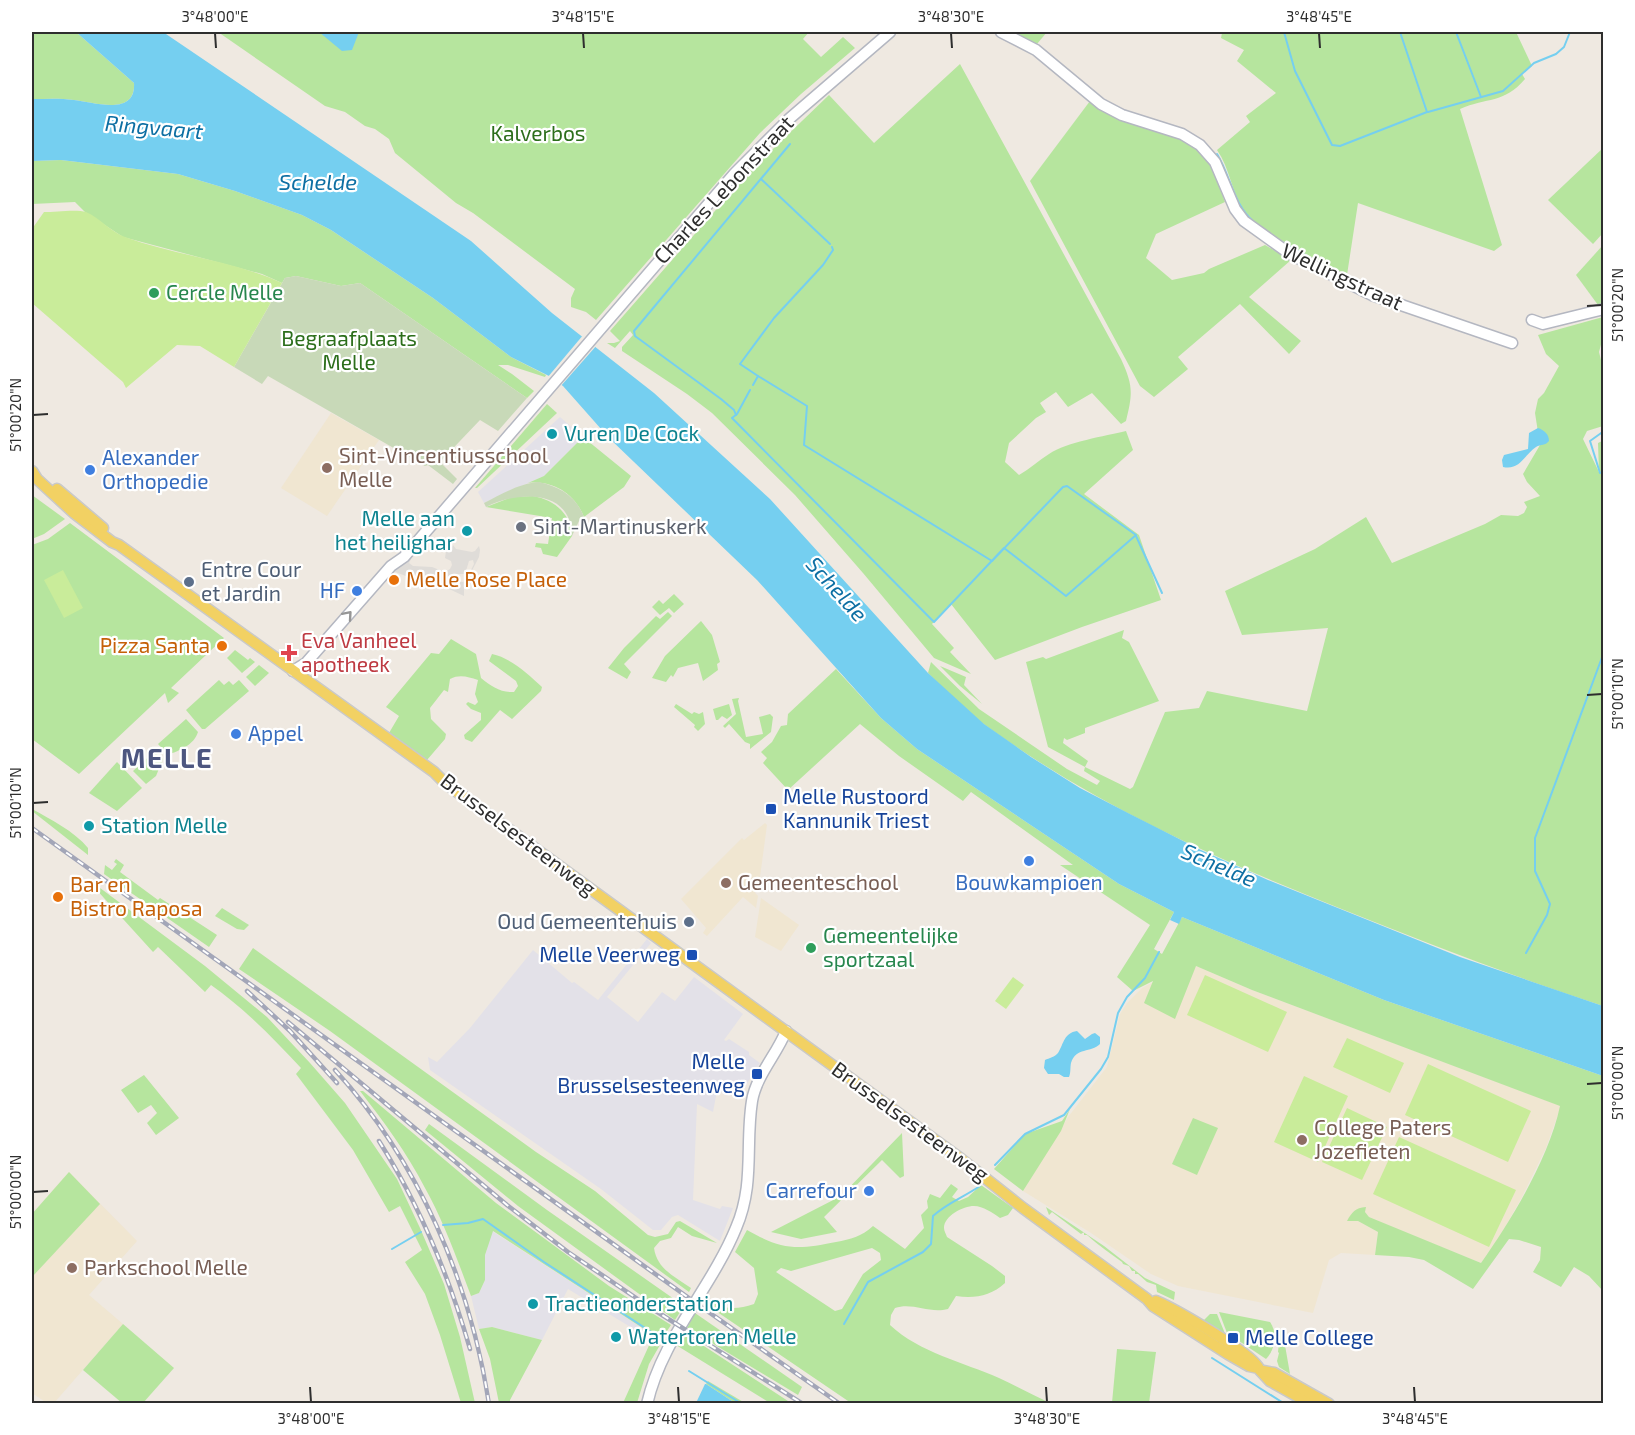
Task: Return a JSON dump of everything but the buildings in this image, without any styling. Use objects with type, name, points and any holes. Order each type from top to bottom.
[{"type":"main road","name":"Charles Lebonstraat","points":[[293,671],[306,663],[391,566],[404,557],[762,144],[810,99],[890,32]]},
{"type":"main road","name":"Wellingstraat","points":[[1001,32],[1036,50],[1101,104],[1122,115],[1182,134],[1200,145],[1215,162],[1235,209],[1244,221],[1290,254],[1372,295],[1512,343]]},
{"type":"main road","points":[[1532,320],[1543,324],[1604,309]]},
{"type":"main road","name":"Brusselsesteenweg","points":[[33,472],[89,515],[119,545],[434,772],[445,783],[525,843],[786,1031],[1147,1299],[1184,1315],[1254,1360],[1270,1381],[1311,1404]]},
{"type":"main road","points":[[646,1404],[667,1347],[725,1252],[737,1228],[750,1169],[753,1100],[757,1087],[786,1031]]},
{"type":"main road","name":"Brusselsesteenweg","points":[[1261,1370],[1275,1373],[1329,1404]]},
{"type":"shaded area","name":"Sint-Vincentiusschool Melle","points":[[331,413],[379,440],[327,516],[281,488]]},
{"type":"shaded area","points":[[560,417],[583,437],[544,476],[484,503],[478,492]]},
{"type":"shaded area","points":[[453,545],[456,549],[472,552],[479,546],[479,557],[464,586],[464,596],[428,579],[426,584],[393,571],[413,555],[409,563],[413,566],[432,567],[445,572],[452,565],[451,561],[445,558],[446,551],[450,551]],"holes":[[[473,560],[474,564],[466,580],[457,581],[457,574],[465,574],[469,561]]]},
{"type":"shaded area","name":"Gemeenteschool","points":[[765,823],[767,825],[760,877],[751,888],[758,896],[756,908],[743,897],[707,936],[703,933],[706,928],[681,899],[742,838],[744,840]]},
{"type":"shaded area","name":"Gemeenteschool","points":[[761,898],[799,925],[781,951],[755,937]]},
{"type":"shaded area","points":[[647,939],[651,943],[607,997],[638,1022],[662,992],[675,1001],[694,977],[743,1014],[724,1040],[729,1039],[749,1052],[749,1055],[760,1063],[741,1093],[717,1091],[713,1112],[697,1104],[693,1200],[720,1209],[722,1206],[733,1208],[720,1241],[678,1215],[672,1217],[661,1230],[653,1230],[601,1189],[430,1070],[428,1057],[437,1062],[470,1028],[533,950],[572,983],[574,982],[598,1000]]},
{"type":"shaded area","name":"College Paters Jozefieten","points":[[1189,963],[1252,990],[1561,1106],[1546,1148],[1521,1199],[1481,1263],[1369,1217],[1365,1212],[1348,1221],[1358,1221],[1378,1232],[1375,1255],[1341,1253],[1329,1260],[1313,1313],[1178,1286],[1151,1274],[1023,1191],[1068,1117],[1107,1067],[1120,1014],[1127,1003],[1142,988]]},
{"type":"shaded area","name":"Parkschool Melle","points":[[69,1172],[137,1241],[89,1295],[123,1324],[54,1403],[47,1403],[32,1393],[32,1214]]},
{"type":"shaded area","points":[[492,1231],[661,1340],[660,1345],[568,1289],[542,1340],[492,1327],[479,1329],[471,1296],[479,1293],[485,1280],[485,1255]]},
{"type":"green space","points":[[32,32],[76,32],[134,83],[133,94],[121,104],[112,105],[69,99],[32,99]]},
{"type":"green space","name":"Kalverbos","points":[[218,32],[809,32],[803,39],[821,57],[843,37],[855,48],[760,133],[596,320],[586,312],[571,307],[571,298],[575,289],[473,213],[456,203],[395,153],[389,139],[345,112],[325,106]]},
{"type":"green space","points":[[1011,32],[1047,32],[1037,44]]},
{"type":"green space","points":[[1220,32],[1516,32],[1532,66],[1522,74],[1525,79],[1510,93],[1460,109],[1502,245],[1494,251],[1358,203],[1347,275],[1263,228],[1244,210],[1217,150],[1250,122],[1246,116],[1276,93],[1237,61],[1244,50],[1221,38],[1222,33]]},
{"type":"green space","points":[[960,64],[1121,359],[1131,389],[1126,421],[1121,424],[1092,393],[1068,407],[1056,392],[1040,403],[1046,412],[1036,418],[1009,443],[1005,462],[1019,475],[1049,454],[1066,446],[1126,431],[1133,450],[1084,494],[1139,535],[1161,600],[995,660],[951,604],[932,624],[954,648],[950,652],[971,674],[934,658],[795,495],[712,413],[622,351],[622,347],[633,335],[630,331],[615,348],[607,343],[620,341],[610,331],[749,172],[829,95],[874,143]]},
{"type":"green space","points":[[1090,101],[1167,131],[1202,150],[1214,172],[1225,202],[1156,234],[1146,258],[1172,280],[1204,273],[1265,245],[1291,260],[1249,297],[1301,341],[1289,354],[1240,304],[1178,357],[1188,369],[1154,397],[1140,386],[1030,181]]},
{"type":"green space","points":[[1603,148],[1603,233],[1593,244],[1548,200]]},
{"type":"green space","points":[[61,160],[178,174],[302,215],[331,230],[433,298],[511,357],[546,375],[545,377],[508,365],[498,365],[534,391],[527,398],[360,283],[341,286],[296,276],[285,278],[282,283],[262,274],[123,237],[85,212],[75,202],[32,204],[32,161]]},
{"type":"green space","name":"Cercle Melle","points":[[44,212],[86,212],[125,237],[224,263],[282,283],[234,367],[200,346],[177,345],[126,388],[123,382],[32,303],[32,229]]},
{"type":"green space","points":[[1603,245],[1603,303],[1598,305],[1576,275]]},
{"type":"green space","name":"Begraafplaats Melle","points":[[296,276],[341,286],[360,283],[527,398],[498,431],[480,420],[440,462],[457,479],[453,484],[428,465],[425,466],[268,376],[262,384],[234,367],[285,278]]},
{"type":"green space","points":[[1603,317],[1603,337],[1599,352],[1603,368],[1603,426],[1587,431],[1583,439],[1599,472],[1598,443],[1604,440],[1603,1006],[1438,947],[1339,908],[1247,870],[1156,828],[1069,780],[1026,754],[985,725],[962,707],[928,673],[931,662],[979,709],[1067,769],[1097,785],[1100,781],[1084,771],[1085,767],[1130,789],[1133,787],[1165,712],[1199,708],[1207,691],[1307,711],[1328,628],[1242,635],[1225,591],[1315,549],[1366,517],[1392,563],[1501,515],[1518,516],[1524,513],[1527,507],[1524,502],[1540,496],[1523,474],[1540,445],[1535,413],[1538,399],[1544,393],[1559,366],[1546,354],[1538,335]]},
{"type":"green space","points":[[547,404],[557,413],[475,488]]},
{"type":"green space","points":[[583,437],[631,476],[624,487],[584,517],[575,502],[562,490],[546,484],[528,483],[544,476]]},
{"type":"green space","points":[[539,482],[566,493],[577,503],[584,517],[579,521],[572,536],[569,520],[563,509],[541,497],[513,498],[486,507],[484,503],[518,487]]},
{"type":"green space","points":[[32,495],[65,519],[44,534],[32,539]]},
{"type":"green space","points":[[533,496],[555,505],[569,521],[572,536],[557,557],[543,554],[541,548],[535,547],[536,543],[548,544],[552,518],[486,507],[512,497]]},
{"type":"green space","points":[[70,523],[224,638],[171,688],[179,693],[168,703],[165,693],[79,774],[32,739],[32,545],[48,539]]},
{"type":"green space","points":[[63,570],[83,608],[64,618],[44,580]]},
{"type":"green space","points":[[674,594],[684,604],[674,613],[669,608],[660,615],[652,607],[659,600],[663,604]]},
{"type":"green space","points":[[668,612],[672,616],[624,664],[631,672],[627,679],[608,668],[624,648],[656,616],[660,619]]},
{"type":"green space","points":[[701,621],[712,635],[720,662],[717,664],[718,670],[703,681],[698,663],[678,668],[673,677],[671,675],[666,682],[652,678],[665,656]]},
{"type":"green space","points":[[1124,630],[1122,638],[1129,642],[1159,701],[1085,728],[1085,733],[1067,740],[1064,738],[1063,743],[1088,761],[1085,767],[1048,747],[1026,662],[1043,657],[1046,659]]},
{"type":"green space","points":[[451,639],[476,654],[481,678],[496,688],[514,692],[518,686],[516,681],[489,661],[492,654],[512,663],[542,687],[541,691],[512,719],[500,710],[472,742],[465,739],[464,735],[481,720],[481,713],[466,704],[468,702],[475,705],[478,702],[475,694],[478,680],[461,676],[450,679],[448,692],[444,690],[430,708],[431,719],[446,734],[445,739],[427,760],[389,733],[399,716],[386,707],[431,653],[439,654]]},
{"type":"green space","points":[[235,650],[248,660],[250,658],[255,662],[242,673],[227,658]]},
{"type":"green space","points":[[259,665],[269,673],[255,686],[246,677]]},
{"type":"green space","points":[[940,666],[966,677],[964,685],[982,704],[960,686]]},
{"type":"green space","points":[[836,669],[881,718],[917,749],[1119,884],[1174,912],[1154,949],[1162,954],[1182,917],[1384,1000],[1603,1076],[1603,1291],[1589,1276],[1574,1267],[1561,1287],[1533,1272],[1540,1260],[1541,1247],[1509,1239],[1473,1289],[1424,1260],[1375,1255],[1378,1232],[1358,1221],[1347,1221],[1354,1211],[1366,1207],[1365,1212],[1369,1217],[1481,1263],[1528,1188],[1555,1126],[1560,1106],[1252,990],[1196,966],[1175,1019],[1144,1003],[1153,981],[1133,991],[1117,977],[1150,925],[1060,865],[1073,865],[971,792],[963,801],[899,756],[860,724],[788,790],[763,763],[767,758],[761,752],[772,742],[781,726],[787,725],[788,714]]},
{"type":"green space","points":[[219,680],[224,685],[229,681],[233,685],[239,680],[249,691],[205,729],[202,729],[186,710]]},
{"type":"green space","points":[[739,698],[746,737],[763,734],[759,717],[770,714],[773,717],[771,732],[750,749],[750,744],[745,742],[729,724],[725,728],[723,726],[736,714],[732,699]]},
{"type":"green space","points":[[676,704],[692,714],[703,712],[705,724],[698,731],[695,725],[674,707]]},
{"type":"green space","points":[[729,704],[732,715],[727,719],[722,716],[716,720],[713,709]]},
{"type":"green space","points":[[186,719],[198,732],[196,737],[186,746],[168,755],[158,744]]},
{"type":"green space","points":[[154,752],[163,759],[156,776],[146,784],[133,771]]},
{"type":"green space","points":[[117,762],[142,788],[117,811],[89,793]]},
{"type":"green space","points":[[32,809],[76,836],[88,848],[88,855],[32,811]]},
{"type":"green space","points":[[116,859],[124,865],[120,872],[158,900],[160,898],[217,935],[209,947],[104,874],[105,865],[112,870],[117,864],[114,862]]},
{"type":"green space","points":[[96,885],[205,966],[267,1017],[345,1103],[397,1179],[420,1228],[444,1284],[460,1337],[475,1403],[461,1403],[425,1294],[405,1262],[422,1250],[400,1206],[389,1212],[353,1150],[296,1074],[301,1068],[258,1024],[223,994],[211,985],[205,992],[158,947],[153,952],[94,887]]},
{"type":"green space","points":[[222,908],[249,925],[244,930],[237,929],[215,916]]},
{"type":"green space","points":[[253,948],[536,1152],[595,1191],[648,1235],[655,1237],[668,1234],[676,1222],[680,1221],[717,1243],[692,1236],[678,1227],[671,1238],[660,1241],[654,1248],[663,1267],[691,1288],[689,1292],[330,1031],[239,969]]},
{"type":"green space","points":[[1205,975],[1287,1012],[1268,1052],[1187,1015]]},
{"type":"green space","points":[[1013,977],[1024,985],[1006,1009],[995,1001]]},
{"type":"green space","points":[[1347,1038],[1404,1063],[1390,1093],[1333,1067]]},
{"type":"green space","points":[[1428,1064],[1531,1111],[1508,1162],[1405,1115]]},
{"type":"green space","points":[[144,1075],[179,1118],[156,1135],[147,1123],[157,1113],[151,1105],[138,1113],[121,1090]]},
{"type":"green space","points":[[1304,1076],[1348,1096],[1318,1162],[1274,1142]]},
{"type":"green space","points":[[360,1091],[363,1091],[496,1203],[609,1286],[671,1325],[661,1340],[493,1231],[485,1255],[485,1280],[479,1293],[471,1296],[444,1227],[418,1175],[395,1138]]},
{"type":"green space","points":[[1347,1108],[1387,1127],[1362,1180],[1322,1162]]},
{"type":"green space","points":[[1070,1109],[1061,1131],[1023,1191],[994,1169],[1025,1134],[1062,1121]]},
{"type":"green space","points":[[1193,1118],[1218,1128],[1197,1175],[1172,1164]]},
{"type":"green space","points":[[429,1124],[684,1306],[675,1320],[518,1206],[425,1130]]},
{"type":"green space","points":[[902,1133],[904,1176],[900,1178],[882,1160],[824,1217],[837,1232],[801,1239],[771,1232],[841,1196]]},
{"type":"green space","points":[[1399,1137],[1516,1190],[1489,1247],[1373,1194]]},
{"type":"green space","points":[[69,1172],[100,1204],[32,1277],[32,1214]]},
{"type":"green space","points":[[951,1184],[958,1189],[952,1197],[959,1201],[968,1197],[981,1185],[1013,1208],[1008,1215],[1000,1218],[981,1207],[965,1208],[955,1212],[947,1220],[944,1228],[947,1237],[1005,1276],[1005,1283],[982,1296],[956,1296],[948,1309],[934,1310],[908,1306],[895,1308],[891,1315],[890,1325],[928,1350],[999,1378],[1050,1403],[851,1403],[704,1303],[708,1299],[730,1308],[754,1304],[758,1294],[754,1268],[735,1252],[747,1230],[780,1245],[800,1247],[851,1239],[873,1226],[905,1249],[924,1228],[921,1215],[928,1208],[927,1201],[930,1194],[940,1198]],"holes":[[[872,1248],[880,1253],[881,1260],[863,1274],[842,1309],[835,1311],[776,1272],[781,1268],[791,1271]]]},
{"type":"green space","points":[[1046,1207],[1084,1232],[1081,1234],[1052,1212],[1049,1215]]},
{"type":"green space","points":[[1084,1233],[1104,1246],[1145,1278],[1175,1292],[1174,1300],[1157,1292],[1156,1285],[1135,1274],[1129,1266],[1123,1264]]},
{"type":"green space","points":[[1219,1312],[1270,1322],[1274,1331],[1274,1341],[1272,1351],[1266,1359],[1227,1333]]},
{"type":"green space","points":[[695,1313],[802,1387],[798,1395],[687,1328]]},
{"type":"green space","points":[[1210,1314],[1217,1314],[1226,1336],[1202,1322]]},
{"type":"green space","points":[[123,1324],[174,1368],[143,1403],[122,1403],[83,1370]]},
{"type":"green space","points":[[492,1327],[542,1340],[510,1403],[499,1403],[490,1359],[479,1329]]},
{"type":"green space","points":[[1282,1328],[1290,1374],[1279,1367],[1277,1361]]},
{"type":"green space","points":[[684,1333],[793,1403],[770,1403],[676,1345]]},
{"type":"green space","points":[[651,1341],[660,1345],[649,1364],[637,1403],[623,1403]]},
{"type":"green space","points":[[1117,1349],[1156,1352],[1149,1403],[1112,1403]]},
{"type":"green space","points":[[708,1381],[745,1403],[735,1403],[706,1384]]},
{"type":"water","name":"Schelde","points":[[76,32],[163,32],[471,241],[552,313],[654,393],[770,499],[928,673],[984,724],[1031,757],[1080,788],[1128,813],[1201,850],[1268,880],[1460,957],[1603,1006],[1603,1076],[1384,1000],[1182,917],[1179,924],[1170,920],[1174,912],[1119,884],[917,749],[881,718],[757,580],[609,438],[563,386],[549,376],[511,357],[433,298],[331,230],[302,215],[178,174],[61,160],[32,161],[32,99],[69,99],[112,105],[121,104],[133,94],[134,83]]},
{"type":"water","points":[[319,32],[359,32],[352,50],[342,51]]},
{"type":"water","points":[[1538,428],[1546,433],[1549,441],[1536,447],[1514,467],[1503,467],[1504,455],[1528,449],[1529,433]]},
{"type":"water","points":[[1077,1031],[1085,1039],[1095,1033],[1100,1037],[1100,1044],[1080,1052],[1073,1058],[1069,1077],[1048,1074],[1044,1068],[1045,1060],[1057,1054],[1067,1036]]},
{"type":"water","points":[[706,1384],[735,1403],[696,1403]]},
{"type":"pier","points":[[584,334],[597,345],[560,387],[547,378]]},
{"type":"waterway","points":[[1284,32],[1295,71],[1332,145],[1340,146],[1427,112],[1400,32]]},
{"type":"waterway","points":[[1456,32],[1481,97]]},
{"type":"waterway","points":[[1428,112],[1503,91],[1534,63],[1556,54],[1564,47],[1570,32]]},
{"type":"waterway","points":[[736,415],[734,410],[721,399],[635,336],[634,331],[790,144]]},
{"type":"waterway","points":[[1217,154],[1241,207],[1254,222]]},
{"type":"waterway","points":[[761,179],[830,244]]},
{"type":"waterway","points":[[1280,241],[1312,259]]},
{"type":"waterway","points":[[758,376],[740,364],[774,318],[823,265],[833,250],[832,247]]},
{"type":"waterway","points":[[753,385],[758,376],[807,406],[804,445],[992,561]]},
{"type":"waterway","points":[[750,390],[737,414],[732,418],[934,622],[1004,548],[1066,596],[1136,535],[1067,486],[1063,487],[992,561]]},
{"type":"waterway","points":[[1600,473],[1590,441],[1604,431]]},
{"type":"waterway","points":[[1136,536],[1162,593]]},
{"type":"waterway","points":[[1526,953],[1547,915],[1550,904],[1535,871],[1535,838],[1604,652]]},
{"type":"waterway","points":[[995,1165],[1025,1134],[1064,1115],[1101,1069],[1108,1057],[1118,1013],[1127,997],[1145,978],[1159,952]]},
{"type":"waterway","points":[[844,1324],[868,1282],[923,1252],[931,1244],[933,1216],[980,1186]]},
{"type":"waterway","points":[[443,1225],[483,1219],[662,1339]]},
{"type":"waterway","points":[[392,1249],[421,1232]]},
{"type":"waterway","points":[[1212,1358],[1285,1404]]},
{"type":"waterway","points":[[689,1371],[742,1404]]},
{"type":"railway","points":[[32,828],[840,1404]]},
{"type":"railway","points":[[247,991],[290,1031],[337,1083]]},
{"type":"railway","points":[[288,1022],[507,1205],[568,1252],[651,1308],[803,1404]]},
{"type":"railway","points":[[335,1070],[392,1144],[416,1184],[436,1225],[469,1313],[489,1404]]},
{"type":"railway","points":[[379,1141],[408,1191],[432,1242],[453,1295],[470,1349]]},
{"type":"place","name":"Cercle Melle","points":[[154,293]]},
{"type":"place","name":"Vuren De Cock","points":[[552,434]]},
{"type":"place","name":"Sint-Vincentiusschool Melle","points":[[327,468]]},
{"type":"place","name":"Alexander Orthopedie","points":[[90,470]]},
{"type":"place","name":"Sint-Martinuskerk","points":[[521,527]]},
{"type":"place","name":"Melle aan het heilighar","points":[[467,531]]},
{"type":"place","name":"Melle Rose Place","points":[[394,580]]},
{"type":"place","name":"Entre Cour et Jardin","points":[[189,582]]},
{"type":"place","name":"HF","points":[[357,591]]},
{"type":"place","name":"Pizza Santa","points":[[222,646]]},
{"type":"place","name":"Eva Vanheel apotheek","points":[[289,653]]},
{"type":"place","name":"Appel","points":[[236,734]]},
{"type":"place","name":"Melle Rustoord Kannunik Triest","points":[[771,809]]},
{"type":"place","name":"Station Melle","points":[[89,826]]},
{"type":"place","name":"Bouwkampioen","points":[[1029,861]]},
{"type":"place","name":"Gemeenteschool","points":[[726,883]]},
{"type":"place","name":"Bar en Bistro Raposa","points":[[58,897]]},
{"type":"place","name":"Oud Gemeentehuis","points":[[689,922]]},
{"type":"place","name":"Gemeentelijke sportzaal","points":[[811,948]]},
{"type":"place","name":"Melle Veerweg","points":[[692,955]]},
{"type":"place","name":"Melle Brusselsesteenweg","points":[[757,1074]]},
{"type":"place","name":"College Paters Jozefieten","points":[[1302,1140]]},
{"type":"place","name":"Carrefour","points":[[869,1191]]},
{"type":"place","name":"Parkschool Melle","points":[[72,1268]]},
{"type":"place","name":"Tractieonderstation","points":[[533,1304]]},
{"type":"place","name":"Watertoren Melle","points":[[616,1337]]},
{"type":"place","name":"Melle College","points":[[1233,1338]]},
{"type":"district","name":"MELLE","points":[[167,759]]},
{"type":"water label","name":"Ringvaart","points":[[154,127]]}]
